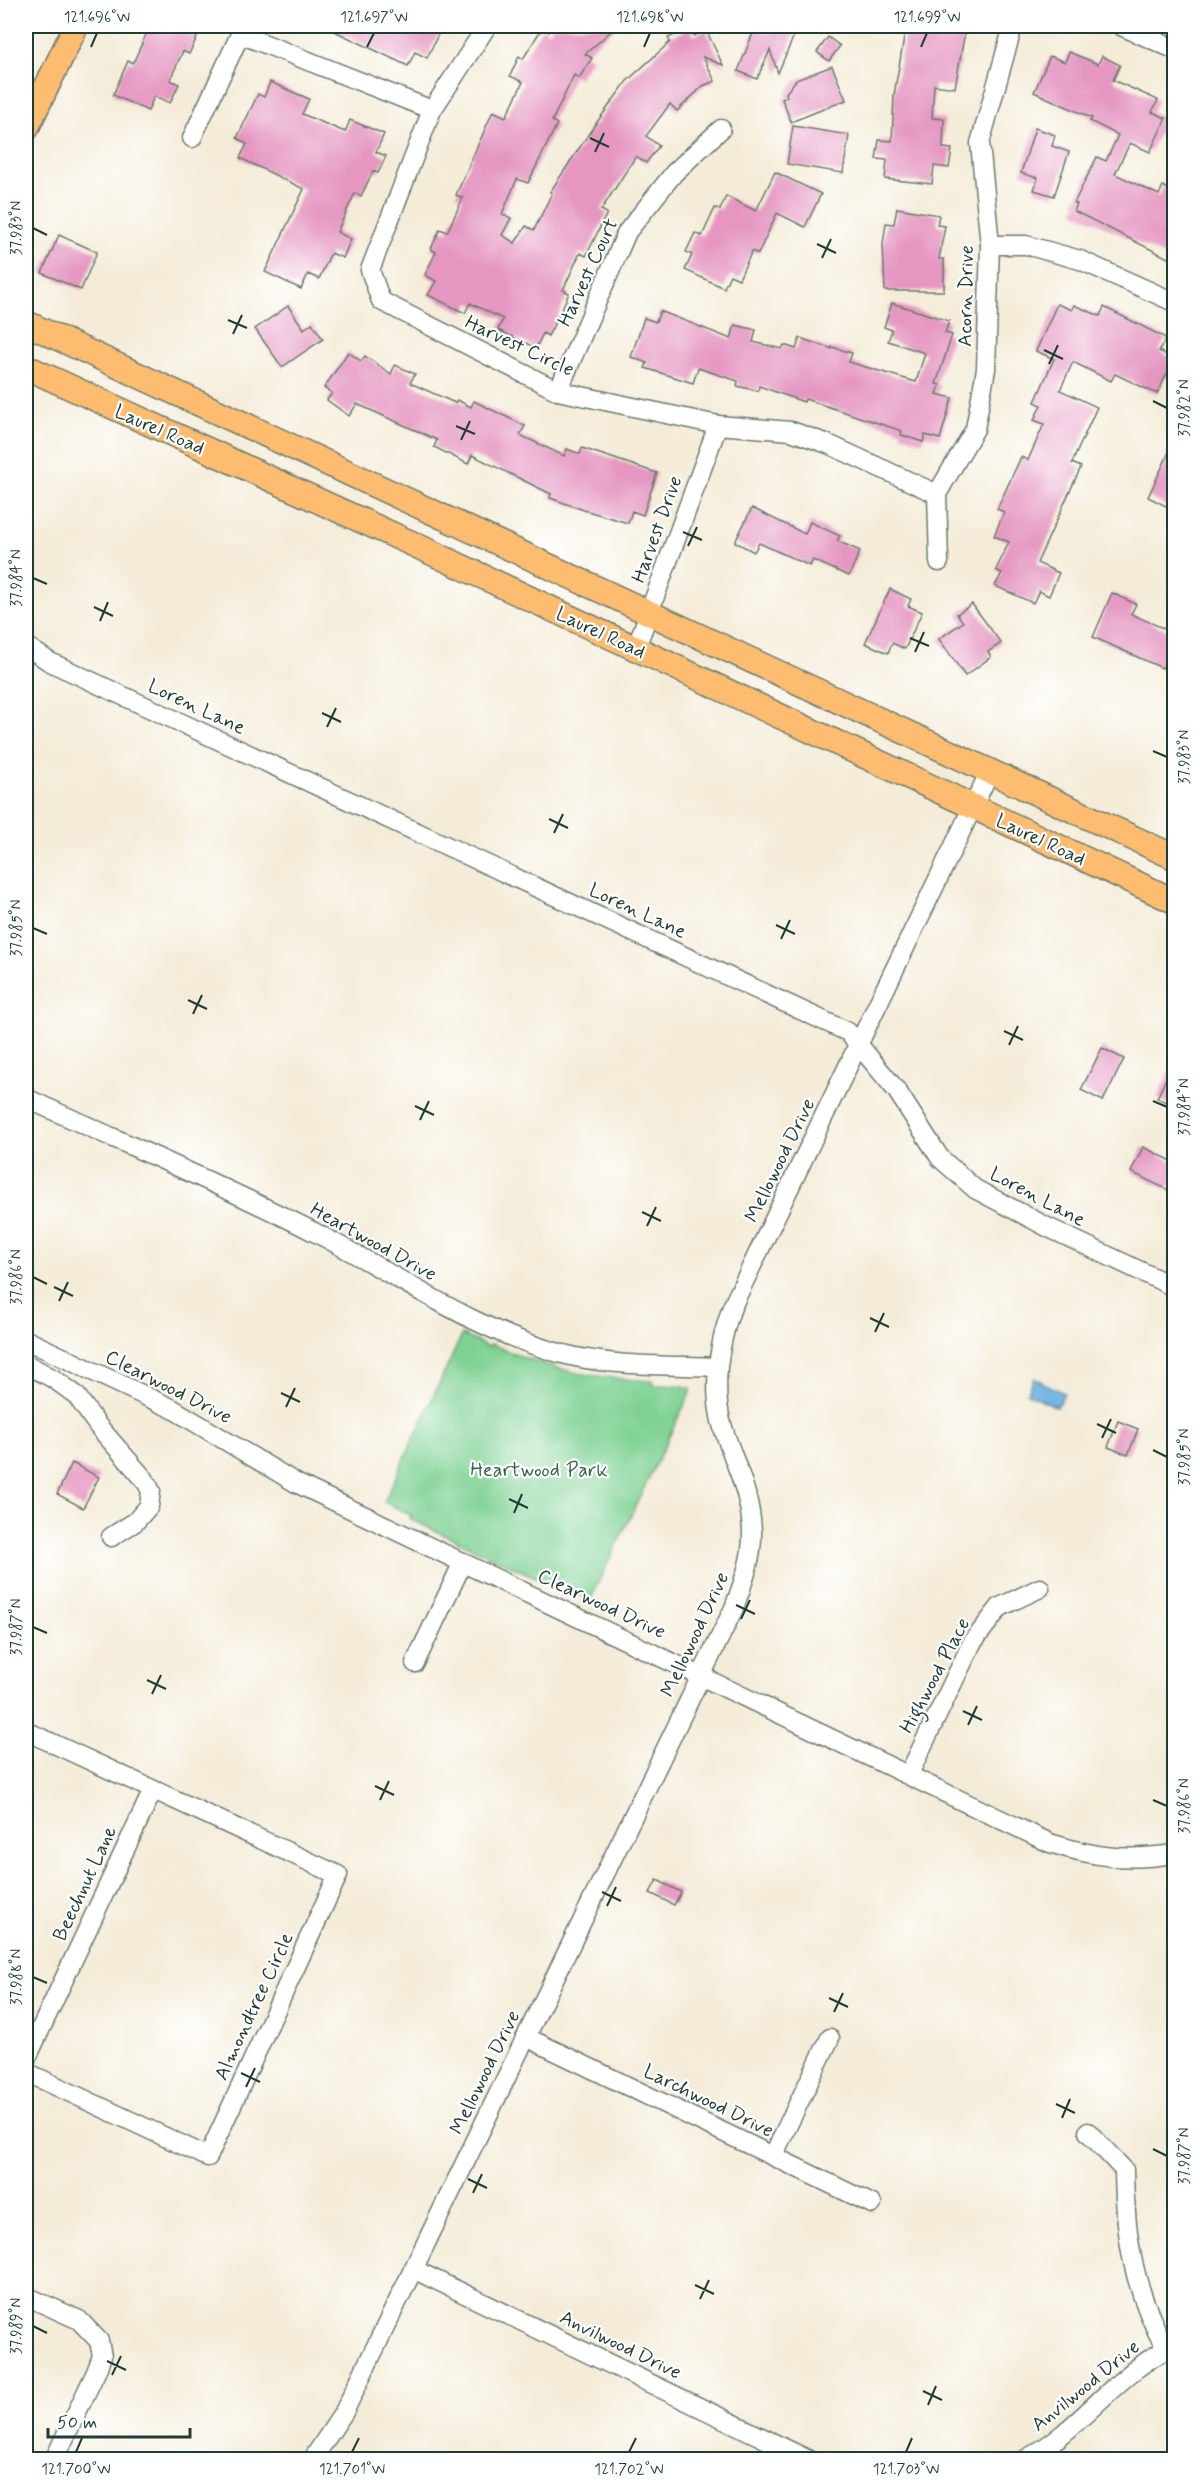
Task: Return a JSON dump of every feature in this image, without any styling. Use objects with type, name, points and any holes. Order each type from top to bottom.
[{"type":"main road","points":[[26,129],[76,26]]},
{"type":"main road","name":"Laurel Road","points":[[26,323],[1174,857]]},
{"type":"main road","name":"Laurel Road","points":[[26,368],[636,648],[1174,901]]},
{"type":"street","name":"Harvest Circle","points":[[487,26],[432,110],[370,270],[381,301],[558,391],[718,425],[791,431],[828,444],[937,495]]},
{"type":"street","name":"Acorn Drive","points":[[937,495],[975,429],[986,369],[990,244],[980,143],[1013,26]]},
{"type":"street","points":[[1121,26],[1174,50]]},
{"type":"street","points":[[192,138],[242,30],[432,110]]},
{"type":"street","name":"Harvest Court","points":[[558,391],[627,232],[674,173],[721,129]]},
{"type":"street","points":[[990,244],[1026,245],[1080,260],[1174,302]]},
{"type":"street","name":"Harvest Drive","points":[[636,648],[718,425]]},
{"type":"street","points":[[937,495],[939,562]]},
{"type":"street","name":"Loren Lane","points":[[26,646],[50,662],[844,1030],[860,1044],[897,1091],[940,1158],[975,1189],[1047,1227],[1174,1287]]},
{"type":"street","name":"Mellowood Drive","points":[[312,2460],[344,2412],[734,1608],[748,1571],[752,1533],[746,1488],[722,1421],[717,1394],[717,1367],[724,1330],[732,1307],[990,771]]},
{"type":"street","name":"Heartwood Drive","points":[[26,1098],[319,1234],[426,1296],[507,1334],[557,1352],[592,1361],[717,1367]]},
{"type":"street","name":"Clearwood Drive","points":[[26,1340],[173,1409],[296,1483],[1050,1843],[1089,1855],[1137,1859],[1174,1854]]},
{"type":"street","points":[[26,1364],[54,1379],[76,1395],[151,1491],[149,1506],[135,1522],[111,1537]]},
{"type":"street","points":[[415,1663],[463,1562]]},
{"type":"street","name":"Highwood Place","points":[[909,1774],[972,1643],[1000,1607],[1040,1588]]},
{"type":"street","points":[[26,1731],[153,1790]]},
{"type":"street","name":"Beechnut Lane","points":[[26,2060],[153,1790]]},
{"type":"street","name":"Almondtree Circle","points":[[26,2072],[208,2157],[338,1875],[153,1790]]},
{"type":"street","name":"Larchwood Drive","points":[[526,2037],[872,2204]]},
{"type":"street","points":[[773,2156],[830,2038]]},
{"type":"street","points":[[1088,2132],[1124,2169],[1124,2216],[1135,2278],[1170,2347]]},
{"type":"street","name":"Anvilwood Drive","points":[[413,2269],[809,2460]]},
{"type":"street","points":[[26,2296],[79,2320],[99,2341],[102,2356],[54,2460]]},
{"type":"street","name":"Anvilwood Drive","points":[[1024,2460],[1055,2440],[1133,2370],[1170,2347]]},
{"type":"green space","name":"Heartwood Park","points":[[462,1335],[489,1347],[491,1344],[551,1367],[588,1375],[653,1381],[653,1385],[683,1386],[692,1389],[590,1600],[551,1581],[550,1584],[410,1519],[411,1515],[384,1502]]},
{"type":"water","points":[[1034,1378],[1064,1393],[1057,1407],[1027,1393]]},
{"type":"building","points":[[150,26],[178,26],[198,35],[189,54],[183,51],[170,80],[179,84],[170,103],[154,96],[148,111],[113,95],[128,61],[133,63]]},
{"type":"building","points":[[324,26],[442,26],[427,58],[415,52],[408,66]]},
{"type":"building","points":[[553,26],[617,26],[585,54],[592,58],[579,78],[574,75],[552,121],[557,124],[528,183],[517,179],[502,214],[511,218],[502,235],[515,243],[526,226],[534,230],[552,193],[550,192],[592,129],[627,81],[670,42],[668,38],[690,28],[694,36],[706,30],[723,65],[703,57],[715,81],[703,86],[677,111],[670,104],[646,136],[659,146],[646,163],[636,156],[601,210],[607,213],[586,256],[580,253],[563,290],[569,293],[558,317],[548,336],[543,333],[536,348],[498,330],[503,319],[470,303],[465,313],[428,295],[436,281],[425,275],[436,252],[431,249],[440,229],[447,232],[463,198],[456,195],[493,111],[506,117],[523,82],[510,76],[519,56],[523,59],[542,28],[549,32]]},
{"type":"building","points":[[773,26],[783,26],[796,31],[778,73],[770,50],[757,79],[738,71],[755,28],[770,34]]},
{"type":"building","points":[[906,26],[966,26],[955,88],[934,85],[932,118],[944,119],[943,148],[952,149],[949,168],[934,166],[932,184],[885,179],[887,160],[876,159],[879,140],[892,141],[894,95]]},
{"type":"building","points":[[828,37],[840,46],[829,61],[817,52]]},
{"type":"building","points":[[1069,52],[1098,64],[1102,56],[1120,65],[1113,80],[1158,100],[1152,112],[1166,118],[1150,152],[1130,143],[1115,174],[1159,195],[1163,186],[1174,192],[1174,261],[1074,211],[1077,204],[1074,203],[1097,157],[1106,161],[1118,135],[1090,121],[1092,118],[1034,92],[1050,56],[1065,62]]},
{"type":"building","points":[[832,66],[846,100],[791,122],[782,99],[787,97],[786,93],[796,80]]},
{"type":"building","points":[[270,82],[309,99],[302,114],[345,132],[350,120],[384,134],[376,152],[386,156],[378,173],[373,171],[361,196],[355,193],[337,232],[351,239],[343,258],[331,253],[319,279],[308,274],[301,289],[265,272],[304,189],[240,158],[247,144],[237,138],[258,94],[264,97]]},
{"type":"building","points":[[793,126],[849,135],[843,173],[787,164]]},
{"type":"building","points":[[1035,128],[1055,135],[1052,146],[1069,152],[1054,196],[1034,190],[1038,178],[1021,173]]},
{"type":"building","points":[[775,172],[821,194],[805,227],[777,213],[758,254],[752,251],[739,279],[730,275],[724,288],[685,270],[692,255],[686,252],[695,233],[702,236],[715,208],[720,210],[726,196],[756,211]]},
{"type":"building","points":[[897,208],[939,215],[937,225],[945,226],[939,259],[944,259],[944,291],[885,291],[883,244],[886,223],[894,224]]},
{"type":"building","points":[[59,235],[97,252],[81,290],[42,273]]},
{"type":"building","points":[[892,303],[949,321],[945,333],[952,335],[936,384],[940,385],[937,394],[952,398],[940,439],[925,435],[923,442],[901,435],[902,431],[805,399],[804,402],[759,386],[758,391],[737,386],[738,381],[698,368],[693,383],[645,368],[647,363],[631,357],[644,318],[656,322],[660,311],[731,339],[735,325],[756,330],[753,342],[782,349],[784,345],[796,349],[800,338],[852,353],[849,362],[916,382],[925,353],[888,341],[892,330],[884,327]]},
{"type":"building","points":[[1057,304],[1072,310],[1074,305],[1100,316],[1104,307],[1166,338],[1159,351],[1174,359],[1157,394],[1115,374],[1111,381],[1073,362],[1060,390],[1097,407],[1072,463],[1081,467],[1037,563],[1059,573],[1049,596],[1039,591],[1033,603],[995,586],[1002,573],[996,570],[1009,542],[994,536],[1004,512],[997,509],[1021,457],[1028,460],[1044,424],[1034,420],[1041,405],[1035,402],[1054,359],[1036,351]]},
{"type":"building","points":[[288,306],[304,329],[312,323],[323,339],[282,367],[255,329]]},
{"type":"building","points":[[348,352],[361,361],[365,356],[391,374],[395,365],[415,374],[410,383],[455,403],[457,400],[471,407],[474,401],[525,426],[520,435],[564,456],[567,449],[580,454],[582,448],[657,473],[643,515],[632,511],[628,523],[584,510],[550,498],[551,494],[472,455],[468,464],[434,447],[437,440],[357,404],[349,416],[327,400],[332,393],[324,388]]},
{"type":"building","points":[[1174,442],[1174,510],[1148,497]]},
{"type":"building","points":[[752,508],[805,534],[810,522],[840,536],[837,541],[860,551],[849,576],[813,560],[810,566],[759,543],[754,552],[735,542]]},
{"type":"building","points":[[890,589],[911,599],[908,606],[922,612],[905,649],[892,643],[888,653],[865,643]]},
{"type":"building","points":[[1112,593],[1136,604],[1131,614],[1174,633],[1174,648],[1162,668],[1093,637]]},
{"type":"building","points":[[972,604],[1001,643],[988,652],[991,657],[965,676],[939,639],[963,622],[957,614]]},
{"type":"building","points":[[1102,1048],[1124,1059],[1103,1101],[1081,1090]]},
{"type":"building","points":[[1174,1062],[1174,1106],[1157,1098]]},
{"type":"building","points":[[1143,1147],[1174,1162],[1174,1178],[1168,1190],[1131,1172]]},
{"type":"building","points":[[1118,1421],[1138,1429],[1128,1455],[1108,1447]]},
{"type":"building","points":[[72,1463],[99,1477],[83,1508],[57,1494]]},
{"type":"building","points":[[657,1880],[681,1892],[674,1905],[650,1893]]}]
